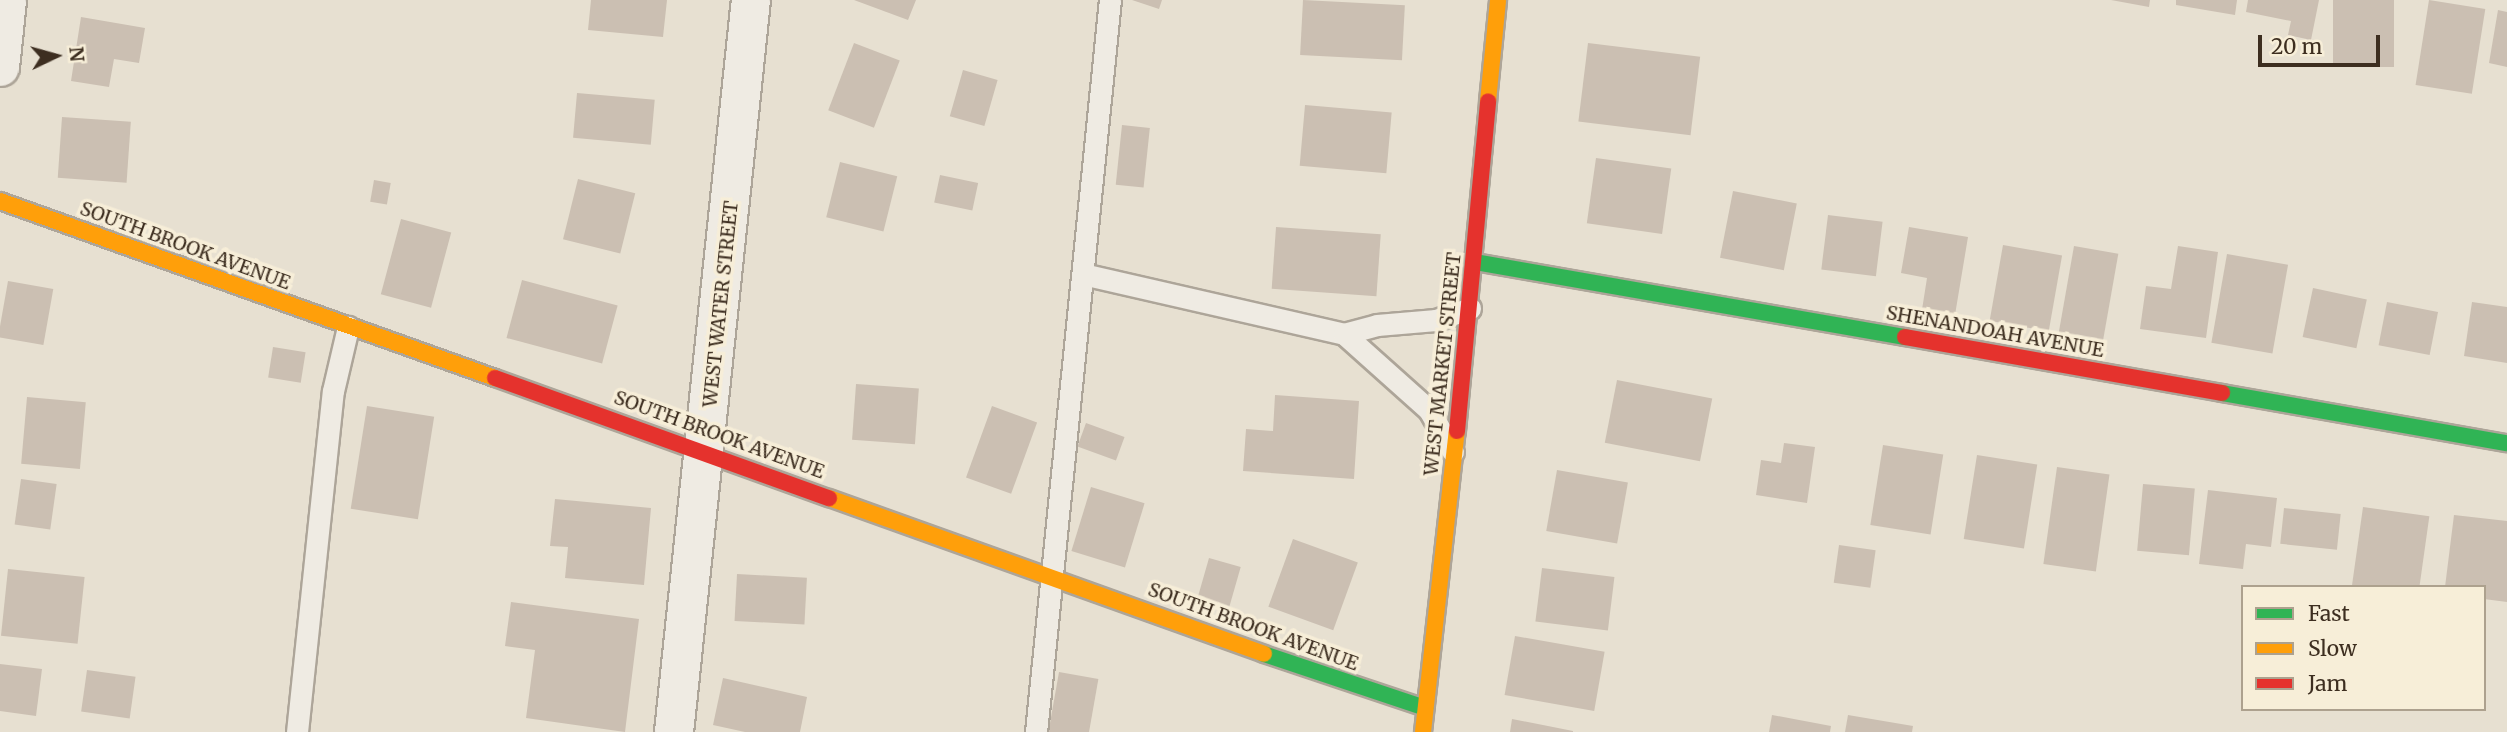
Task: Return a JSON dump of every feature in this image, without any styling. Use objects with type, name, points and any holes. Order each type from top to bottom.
[{"type":"street","points":[[0,67],[7,0]]},
{"type":"street","name":"WEST WATER STREET","points":[[674,732],[706,452],[751,0]]},
{"type":"street","name":"WEST MARKET STREET","points":[[1423,732],[1475,262],[1498,0]]},
{"type":"street","name":"SOUTH BROOK AVENUE","points":[[0,201],[1352,685],[1425,708]]},
{"type":"street","name":"SHENANDOAH AVENUE","points":[[1475,262],[2507,443]]},
{"type":"lane","points":[[1036,732],[1054,577],[1110,0]]},
{"type":"lane","points":[[1083,274],[1344,334],[1377,325],[1406,326],[1436,320],[1470,308]]},
{"type":"lane","points":[[297,732],[333,391],[348,327]]},
{"type":"lane","points":[[1344,334],[1429,410],[1455,456]]},
{"type":"building","points":[[591,0],[667,0],[663,37],[588,30]]},
{"type":"building","points":[[854,0],[916,0],[908,20]]},
{"type":"building","points":[[1132,0],[1162,0],[1159,9]]},
{"type":"building","points":[[1303,0],[1405,5],[1402,60],[1300,55]]},
{"type":"building","points":[[2111,0],[2150,0],[2149,7]]},
{"type":"building","points":[[2176,0],[2237,0],[2235,15],[2176,5]]},
{"type":"building","points":[[2248,0],[2319,0],[2311,40],[2288,35],[2291,21],[2246,12]]},
{"type":"building","points":[[2333,0],[2394,0],[2394,67],[2333,67]]},
{"type":"building","points":[[2429,0],[2485,9],[2472,94],[2416,85]]},
{"type":"building","points":[[2498,10],[2507,12],[2507,67],[2489,63]]},
{"type":"building","points":[[81,17],[145,28],[139,63],[114,59],[109,87],[71,81]]},
{"type":"building","points":[[854,43],[900,61],[874,128],[828,110]]},
{"type":"building","points":[[1588,43],[1700,57],[1691,135],[1578,121]]},
{"type":"building","points":[[963,70],[998,80],[984,126],[950,116]]},
{"type":"building","points":[[577,93],[655,100],[651,145],[573,138]]},
{"type":"building","points":[[1305,105],[1392,113],[1386,173],[1300,166]]},
{"type":"building","points":[[62,117],[131,122],[127,183],[58,178]]},
{"type":"building","points":[[1122,125],[1150,128],[1144,188],[1116,185]]},
{"type":"building","points":[[1596,158],[1671,169],[1662,234],[1587,223]]},
{"type":"building","points":[[840,162],[897,176],[883,232],[826,217]]},
{"type":"building","points":[[940,175],[978,183],[972,210],[934,202]]},
{"type":"building","points":[[578,179],[635,193],[620,253],[563,239]]},
{"type":"building","points":[[374,180],[391,183],[387,205],[370,202]]},
{"type":"building","points":[[1733,191],[1797,203],[1784,270],[1720,258]]},
{"type":"building","points":[[1828,215],[1883,222],[1876,276],[1821,270]]},
{"type":"building","points":[[401,219],[451,232],[431,308],[381,294]]},
{"type":"building","points":[[1276,227],[1381,234],[1376,296],[1272,289]]},
{"type":"building","points":[[1909,227],[1968,237],[1954,321],[1921,316],[1927,278],[1901,273]]},
{"type":"building","points":[[2003,245],[2062,255],[2049,331],[1990,321]]},
{"type":"building","points":[[2074,246],[2118,254],[2103,340],[2059,333]]},
{"type":"building","points":[[2178,246],[2218,252],[2206,338],[2140,329],[2146,286],[2171,289]]},
{"type":"building","points":[[2227,254],[2288,265],[2272,353],[2211,343]]},
{"type":"building","points":[[522,280],[618,306],[602,364],[506,338]]},
{"type":"building","points":[[8,281],[53,289],[43,345],[0,337]]},
{"type":"building","points":[[2313,288],[2367,299],[2356,348],[2303,337]]},
{"type":"building","points":[[2387,302],[2438,312],[2430,355],[2379,345]]},
{"type":"building","points":[[2472,302],[2507,307],[2507,363],[2464,356]]},
{"type":"building","points":[[273,347],[306,352],[301,383],[268,378]]},
{"type":"building","points":[[1617,380],[1712,399],[1700,461],[1605,443]]},
{"type":"building","points":[[856,384],[919,388],[915,444],[852,440]]},
{"type":"building","points":[[1275,395],[1359,401],[1354,479],[1243,471],[1246,429],[1273,431]]},
{"type":"building","points":[[27,397],[86,402],[80,469],[21,464]]},
{"type":"building","points":[[367,406],[434,417],[418,519],[351,509]]},
{"type":"building","points":[[992,406],[1037,422],[1011,494],[966,477]]},
{"type":"building","points":[[1086,423],[1125,437],[1116,461],[1077,446]]},
{"type":"building","points":[[1784,443],[1815,447],[1807,503],[1756,495],[1761,460],[1781,463]]},
{"type":"building","points":[[1883,445],[1943,455],[1931,535],[1870,525]]},
{"type":"building","points":[[1977,455],[2037,465],[2024,548],[1964,539]]},
{"type":"building","points":[[2057,467],[2109,474],[2096,571],[2043,564]]},
{"type":"building","points":[[1557,470],[1628,483],[1617,544],[1546,531]]},
{"type":"building","points":[[21,479],[57,484],[50,530],[15,525]]},
{"type":"building","points":[[2143,484],[2195,489],[2189,555],[2137,551]]},
{"type":"building","points":[[1091,487],[1145,503],[1125,567],[1071,551]]},
{"type":"building","points":[[2208,490],[2277,498],[2271,547],[2246,544],[2243,569],[2199,564]]},
{"type":"building","points":[[555,499],[651,508],[644,585],[565,578],[568,547],[550,546]]},
{"type":"building","points":[[2363,507],[2429,516],[2420,585],[2352,585]]},
{"type":"building","points":[[2284,508],[2341,514],[2337,550],[2280,544]]},
{"type":"building","points":[[2454,515],[2507,521],[2507,602],[2486,599],[2486,585],[2445,585]]},
{"type":"building","points":[[1293,539],[1358,563],[1333,630],[1268,607]]},
{"type":"building","points":[[1839,545],[1876,550],[1870,588],[1834,583]]},
{"type":"building","points":[[1209,558],[1241,567],[1229,607],[1198,597]]},
{"type":"building","points":[[1542,568],[1614,577],[1608,630],[1535,622]]},
{"type":"building","points":[[8,569],[85,577],[78,644],[1,636]]},
{"type":"building","points":[[737,574],[807,578],[804,625],[735,621]]},
{"type":"building","points":[[511,602],[639,619],[625,732],[526,718],[535,650],[505,646]]},
{"type":"building","points":[[1515,636],[1605,652],[1594,711],[1505,695]]},
{"type":"building","points":[[0,664],[42,669],[36,716],[0,711]]},
{"type":"building","points":[[87,670],[136,677],[130,718],[81,712]]},
{"type":"building","points":[[1059,672],[1098,679],[1089,732],[1048,732]]},
{"type":"building","points":[[723,678],[807,697],[800,732],[745,732],[713,725]]},
{"type":"building","points":[[1772,715],[1831,726],[1830,732],[1769,732]]},
{"type":"building","points":[[1848,715],[1913,726],[1912,732],[1845,732]]},
{"type":"building","points":[[1512,719],[1573,731],[1573,732],[1510,732]]},
{"type":"traffic: fast","points":[[1475,262],[1905,337]]},
{"type":"traffic: fast","points":[[2222,393],[2507,443]]},
{"type":"traffic: fast","points":[[1264,654],[1425,708]]},
{"type":"traffic: slow","points":[[1488,101],[1498,0]]},
{"type":"traffic: slow","points":[[0,201],[495,378]]},
{"type":"traffic: slow","points":[[1423,732],[1457,431]]},
{"type":"traffic: slow","points":[[829,498],[1264,654]]},
{"type":"traffic: jam","points":[[1457,431],[1488,101]]},
{"type":"traffic: jam","points":[[1905,337],[2222,393]]},
{"type":"traffic: jam","points":[[495,378],[829,498]]}]
